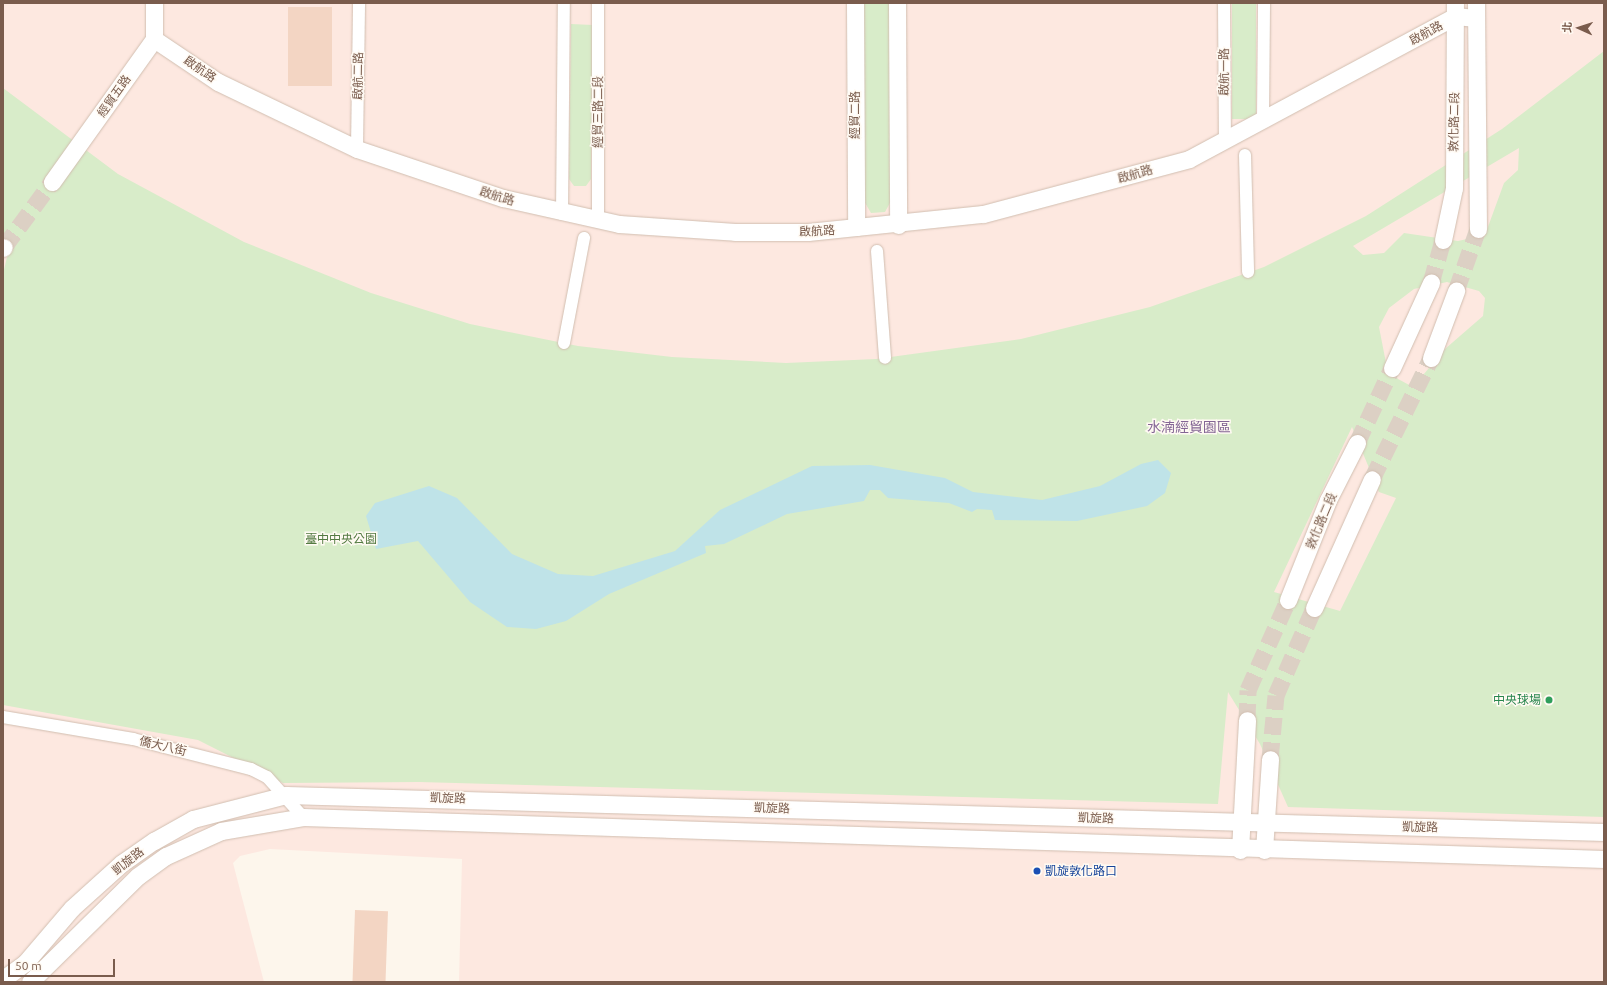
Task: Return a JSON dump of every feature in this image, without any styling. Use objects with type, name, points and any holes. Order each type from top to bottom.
[{"type":"street","points":[[154,3],[154,39]]},
{"type":"street","name":"啟航二路","points":[[357,149],[359,3]]},
{"type":"street","points":[[562,214],[564,3]]},
{"type":"street","name":"經貿三路二段","points":[[598,3],[598,221]]},
{"type":"street","name":"經貿二路","points":[[855,3],[856,227]]},
{"type":"street","points":[[897,3],[898,225]]},
{"type":"street","name":"啟航一路","points":[[1224,3],[1225,140]]},
{"type":"street","points":[[1263,120],[1264,3]]},
{"type":"street","name":"啟航路","points":[[154,39],[218,82],[357,149],[503,198],[562,214],[598,221],[735,232],[898,225],[983,214],[1068,194],[1189,159],[1263,120],[1456,10],[1476,10]]},
{"type":"street","name":"敦化路二段","points":[[1443,240],[1454,188],[1456,10]]},
{"type":"street","name":"敦化路二段","points":[[1476,10],[1478,229]]},
{"type":"street","name":"經貿五路","points":[[52,182],[154,39]]},
{"type":"street","points":[[1245,155],[1248,272]]},
{"type":"street","points":[[564,343],[584,238]]},
{"type":"street","points":[[877,251],[885,358]]},
{"type":"street","points":[[1392,368],[1432,283]]},
{"type":"street","points":[[1431,358],[1456,291]]},
{"type":"street","name":"敦化路二段","points":[[1288,600],[1328,500],[1357,443]]},
{"type":"street","points":[[1314,608],[1372,479]]},
{"type":"street","name":"僑大八街","points":[[3,717],[133,739],[229,762],[267,777],[286,795],[302,817]]},
{"type":"street","points":[[1240,850],[1243,823],[1247,720]]},
{"type":"street","points":[[1264,850],[1267,824],[1270,759]]},
{"type":"street","name":"凱旋路","points":[[3,979],[25,963],[72,908],[122,863],[154,841],[193,819],[286,795],[1267,824],[1604,832]]},
{"type":"street","name":"凱旋路","points":[[30,982],[138,876],[166,856],[221,831],[302,817],[1240,850],[1604,859]]},
{"type":"shaded area","name":"水湳經貿園區","points":[[3,3],[1604,3],[1604,982],[459,982],[462,859],[270,849],[240,856],[233,863],[264,982],[3,982]]},
{"type":"green space","points":[[863,3],[890,3],[891,201],[885,212],[871,213],[864,201]]},
{"type":"green space","points":[[1232,3],[1256,3],[1256,119],[1232,119]]},
{"type":"green space","points":[[571,24],[593,25],[591,179],[586,186],[574,186],[569,179]]},
{"type":"green space","name":"臺中中央公園","points":[[1604,51],[1604,817],[1288,807],[1260,744],[1228,692],[1218,804],[419,782],[283,783],[198,740],[3,705],[3,274],[7,257],[3,230],[3,88],[118,174],[244,242],[371,293],[470,324],[578,346],[672,357],[786,363],[876,359],[1021,339],[1150,307],[1264,267],[1366,216],[1502,129]],"holes":[[[1519,148],[1518,170],[1504,183],[1485,235],[1458,241],[1404,233],[1384,253],[1363,255],[1353,246]],[[1447,282],[1479,291],[1485,298],[1483,316],[1445,349],[1413,387],[1398,379],[1386,363],[1379,327],[1389,308],[1414,289]],[[1352,427],[1379,492],[1396,498],[1340,611],[1274,592]]]},
{"type":"water","points":[[1158,460],[1171,473],[1165,493],[1147,506],[1077,521],[995,520],[992,510],[977,509],[972,512],[949,503],[888,498],[880,490],[870,490],[864,501],[787,514],[724,544],[705,546],[706,553],[609,594],[566,621],[536,629],[507,627],[470,602],[418,541],[376,549],[366,516],[375,503],[429,486],[457,498],[512,554],[558,574],[593,576],[675,551],[720,510],[812,466],[870,465],[945,478],[973,492],[1042,500],[1100,486],[1141,464]]},
{"type":"building","points":[[288,7],[332,7],[332,86],[288,86]]},
{"type":"building","points":[[355,910],[388,911],[386,982],[352,982]]},
{"type":"tunnel","points":[[4,247],[52,182]]},
{"type":"tunnel","points":[[1456,291],[1478,229]]},
{"type":"tunnel","points":[[1431,283],[1443,240]]},
{"type":"tunnel","points":[[1372,479],[1431,358]]},
{"type":"tunnel","points":[[1357,443],[1392,368]]},
{"type":"tunnel","points":[[1247,720],[1248,690],[1288,600]]},
{"type":"tunnel","points":[[1270,759],[1276,695],[1314,608]]},
{"type":"place","name":"中央球場","points":[[1549,700]]},
{"type":"place","name":"凱旋敦化路口","points":[[1037,871]]},
{"type":"district","name":"水湳經貿園區","points":[[1189,427]]}]
